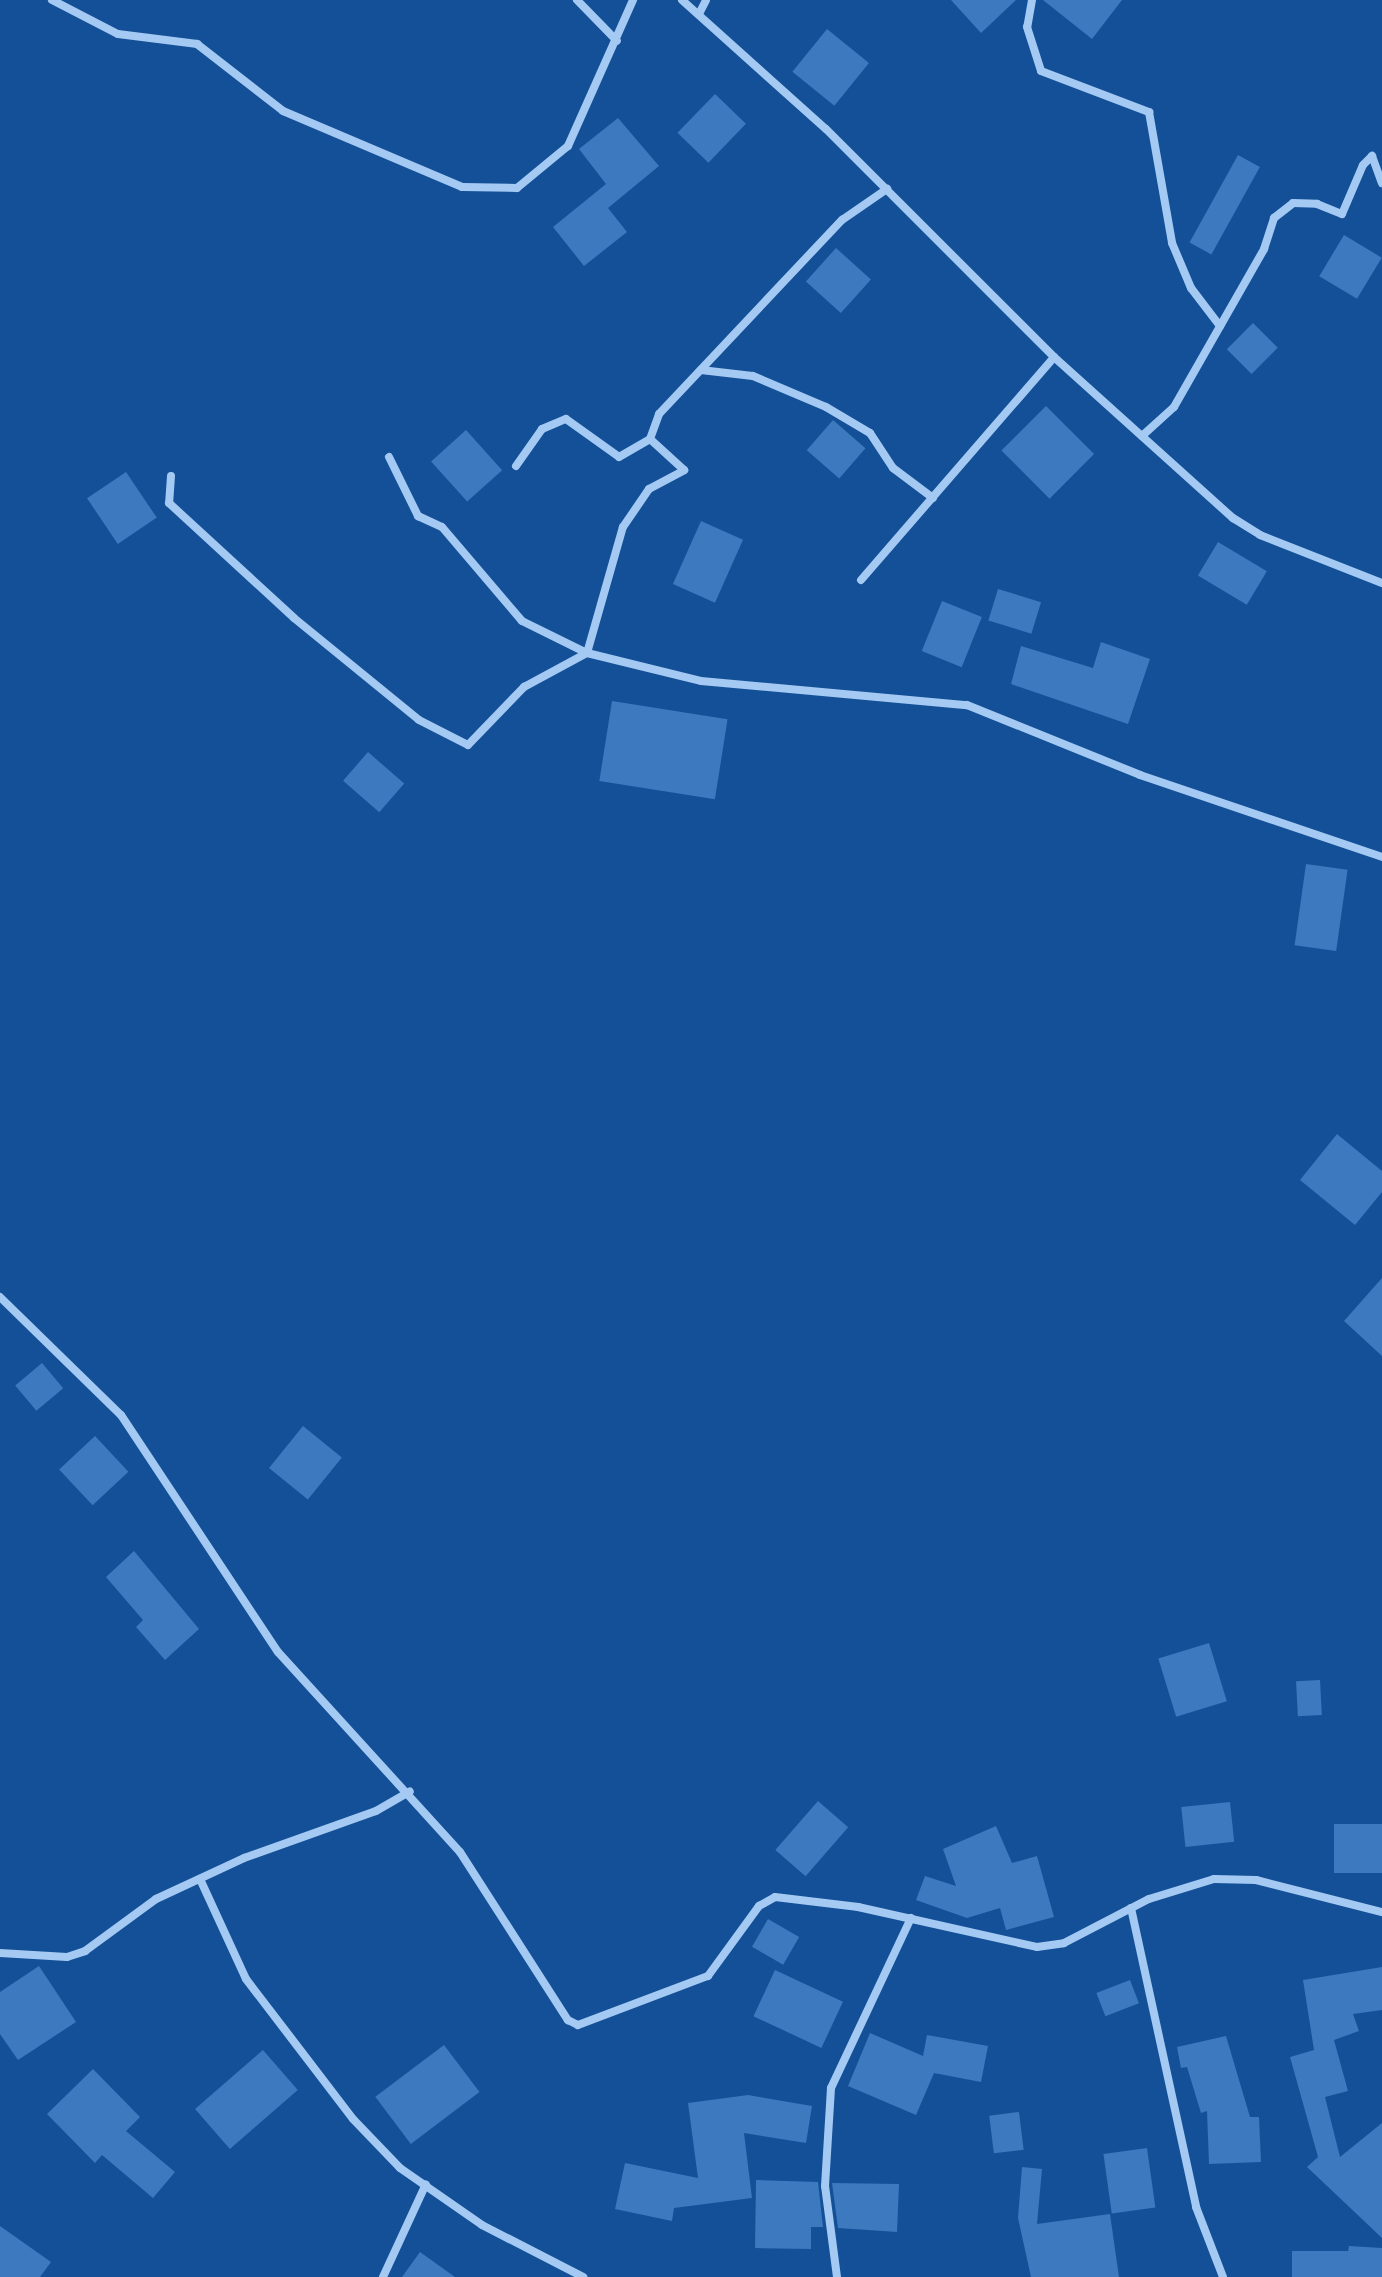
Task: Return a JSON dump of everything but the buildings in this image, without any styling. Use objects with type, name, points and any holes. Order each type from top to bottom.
[{"type":"street","points":[[52,0],[118,34],[197,44],[283,111],[462,187],[517,188],[568,146],[633,0]]},
{"type":"street","points":[[577,0],[617,41]]},
{"type":"street","points":[[682,0],[700,12],[887,189],[1054,357],[1233,518],[1260,535],[1382,583]]},
{"type":"street","points":[[700,12],[706,0]]},
{"type":"street","points":[[1032,0],[1027,27],[1041,71],[1149,112],[1172,243],[1191,288],[1220,326]]},
{"type":"street","points":[[1142,436],[1174,407],[1264,249],[1274,218],[1293,203],[1317,204],[1342,214],[1363,165],[1372,156],[1382,183]]},
{"type":"street","points":[[516,466],[542,429],[566,419],[619,457],[650,439],[659,414],[842,220],[887,189]]},
{"type":"street","points":[[861,580],[1054,357]]},
{"type":"street","points":[[701,370],[753,376],[826,407],[870,433],[893,468],[933,498]]},
{"type":"street","points":[[171,476],[169,503],[294,618],[419,720],[468,745],[524,687],[587,653],[623,527],[649,489],[684,470],[650,439]]},
{"type":"street","points":[[389,457],[418,516],[442,527],[522,621],[587,653],[701,681],[967,705],[1140,775],[1382,857]]},
{"type":"street","points":[[0,1297],[121,1415],[278,1652],[410,1791],[460,1852],[568,2020],[578,2025],[708,1976],[759,1906],[775,1897],[911,1918],[1037,1947],[1064,1943],[1131,1908],[1231,1877],[1382,1912]]},
{"type":"street","points":[[0,1953],[67,1957],[85,1951],[156,1899],[376,1811],[410,1791]]},
{"type":"street","points":[[200,1879],[246,1979],[353,2119],[400,2168],[482,2225],[583,2277]]},
{"type":"street","points":[[1131,1908],[1196,2207],[1223,2277]]},
{"type":"street","points":[[837,2277],[825,2186],[825,2119],[831,2088],[911,1918]]},
{"type":"street","points":[[383,2277],[426,2184]]}]
